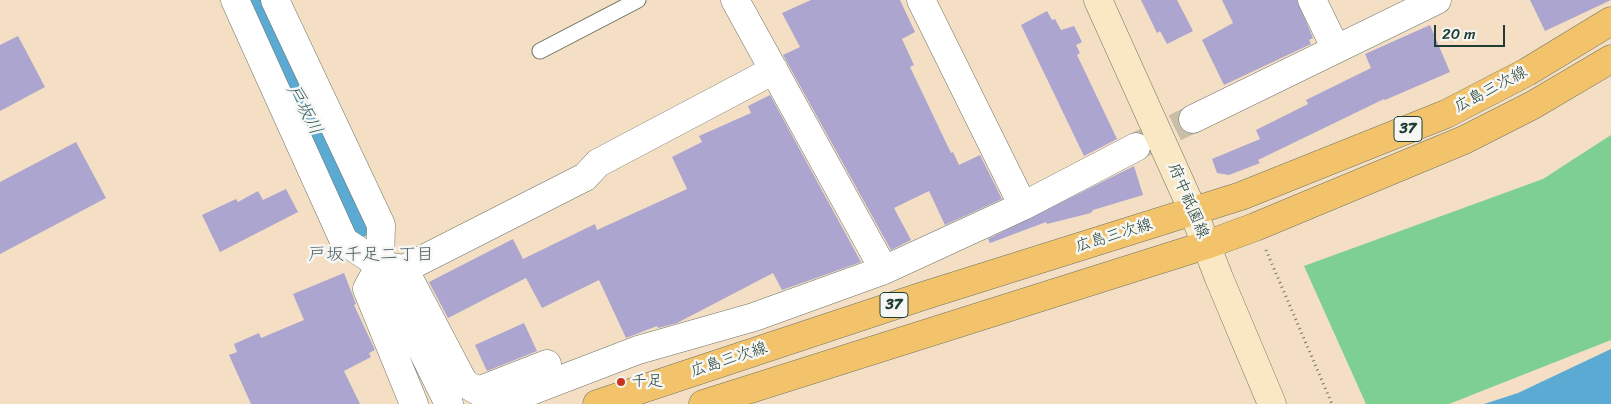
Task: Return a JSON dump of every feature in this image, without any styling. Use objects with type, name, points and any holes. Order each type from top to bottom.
[{"type":"main road","name":"府中祇園線","points":[[1098,0],[1193,211],[1272,404]]},
{"type":"main road","name":"広島三次線","points":[[597,404],[922,296],[1242,196],[1446,114],[1527,72],[1611,21]]},
{"type":"main road","name":"広島三次線","points":[[703,404],[1206,245],[1255,227],[1464,140],[1533,105],[1611,59]]},
{"type":"street","points":[[235,0],[344,241],[392,267],[464,383],[478,391],[546,364]]},
{"type":"street","points":[[275,0],[381,225],[392,267],[449,404]]},
{"type":"street","points":[[735,0],[884,270]]},
{"type":"street","points":[[921,0],[1023,206]]},
{"type":"street","points":[[1312,0],[1336,49]]},
{"type":"street","points":[[1193,119],[1336,49],[1406,6],[1437,0]]},
{"type":"street","points":[[414,404],[367,289],[392,267],[585,177],[598,163],[774,70]]},
{"type":"street","points":[[497,404],[638,350],[754,316],[884,270],[1023,206],[1136,147]]},
{"type":"lane","points":[[540,51],[638,0]]},
{"type":"path","points":[[1269,256],[1332,404]]},
{"type":"green space","points":[[1611,135],[1611,340],[1449,404],[1366,404],[1304,266],[1543,179]]},
{"type":"water","points":[[1611,349],[1611,404],[1484,404],[1518,393]]},
{"type":"building","points":[[811,0],[900,0],[915,32],[902,39],[914,65],[910,67],[951,153],[953,152],[959,165],[980,155],[1002,199],[945,225],[929,191],[894,208],[911,240],[891,250],[783,55],[800,47],[782,13]]},
{"type":"building","points":[[1141,0],[1177,0],[1193,31],[1167,44],[1160,31],[1157,33]]},
{"type":"building","points":[[1222,0],[1297,0],[1313,38],[1309,40],[1311,44],[1224,85],[1202,40],[1233,23]]},
{"type":"building","points":[[1530,0],[1611,0],[1545,31]]},
{"type":"building","points":[[1047,11],[1052,20],[1055,19],[1061,30],[1074,26],[1082,42],[1076,45],[1080,53],[1077,55],[1117,139],[1084,156],[1021,25]]},
{"type":"building","points":[[1430,25],[1450,72],[1384,99],[1258,160],[1260,163],[1229,175],[1217,173],[1212,159],[1260,139],[1256,130],[1308,104],[1306,100],[1371,68],[1365,54]]},
{"type":"building","points":[[18,36],[45,87],[0,111],[0,45]]},
{"type":"building","points":[[770,95],[861,262],[782,290],[773,273],[677,323],[658,328],[657,326],[626,338],[599,280],[542,308],[526,278],[448,318],[429,282],[513,239],[523,259],[595,224],[597,230],[687,189],[672,157],[702,142],[699,136],[751,113],[748,106]]},
{"type":"building","points":[[76,142],[106,198],[0,254],[0,182]]},
{"type":"building","points":[[1134,166],[1143,195],[1093,210],[1091,213],[1047,224],[1046,222],[990,243],[988,239]]},
{"type":"building","points":[[286,189],[298,212],[220,252],[202,215],[236,199],[238,202],[258,191],[263,200]]},
{"type":"building","points":[[344,273],[356,304],[354,305],[375,350],[369,353],[371,357],[344,371],[360,404],[251,404],[229,355],[237,352],[234,344],[259,333],[261,338],[304,320],[293,294]]},
{"type":"building","points":[[524,323],[537,351],[487,371],[475,345]]},
{"type":"waterway","name":"戸坂川","points":[[258,0],[289,84],[328,154],[357,217]]},
{"type":"tunnel","points":[[1137,146],[1193,119]]},
{"type":"place","name":"千足","points":[[621,382]]},
{"type":"district","name":"戸坂千足二丁目","points":[[371,255]]}]
